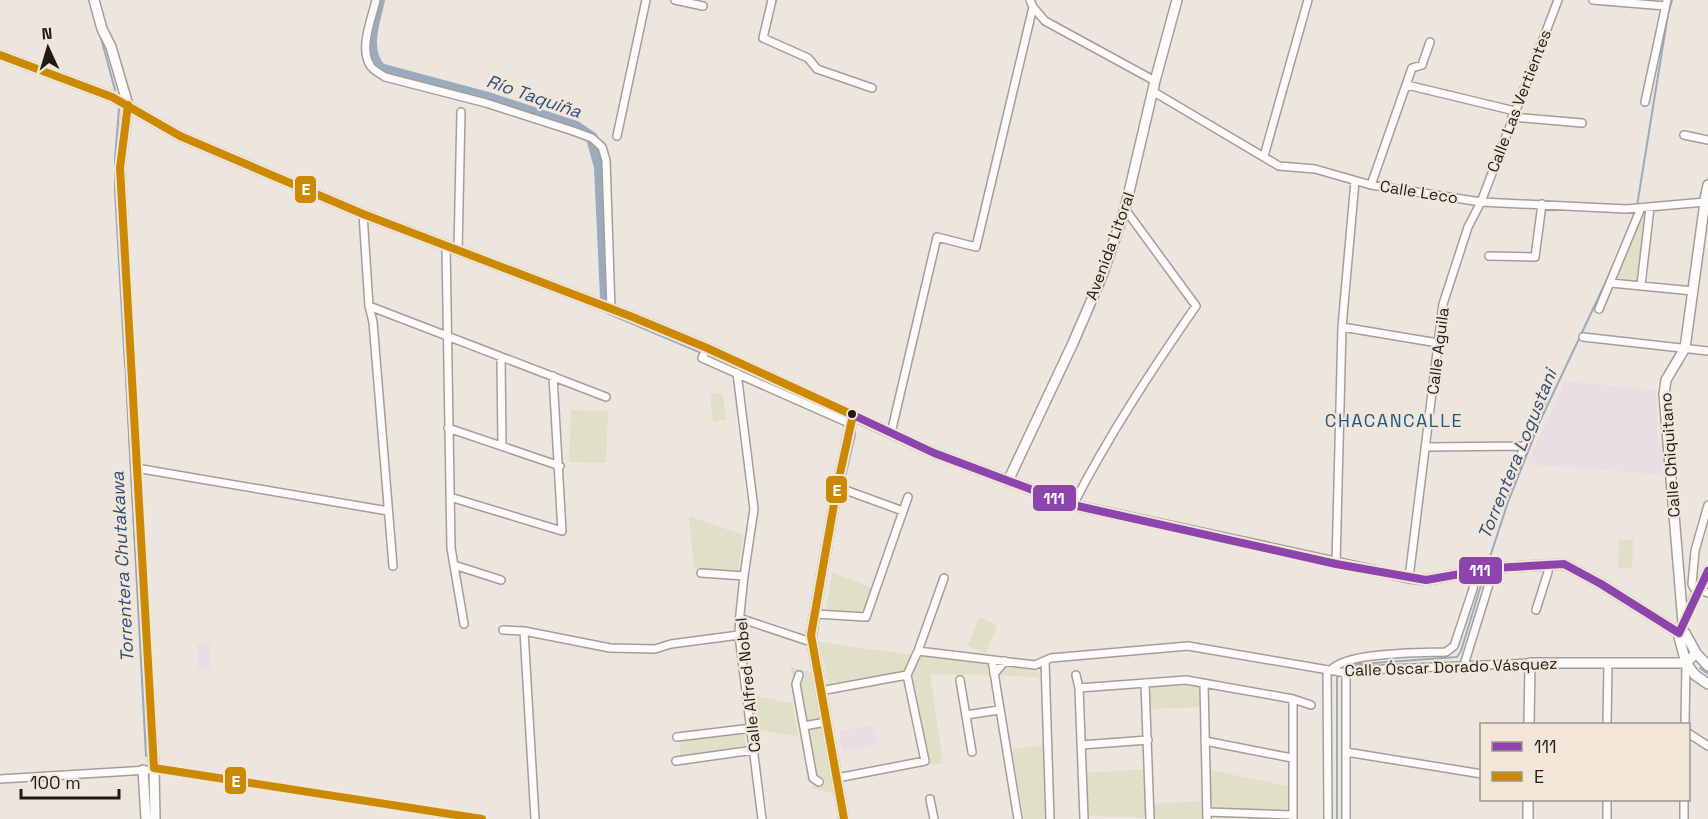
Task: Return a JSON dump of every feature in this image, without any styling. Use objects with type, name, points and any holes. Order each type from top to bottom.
[{"type":"street","points":[[94,0],[102,29],[111,47],[125,103],[120,168],[149,769],[155,819]]},
{"type":"street","points":[[376,0],[365,47],[368,61],[374,70],[385,77],[486,103],[573,131],[592,138],[602,147],[606,160],[611,309]]},
{"type":"street","points":[[617,136],[646,0]]},
{"type":"street","points":[[675,0],[703,6]]},
{"type":"street","points":[[772,0],[763,38],[808,58],[817,69],[872,88]]},
{"type":"street","name":"Avenida Litoral","points":[[1008,481],[1102,276],[1125,209],[1155,81],[1178,0]]},
{"type":"street","points":[[1264,156],[1308,0]]},
{"type":"street","name":"Calle Las Vertientes","points":[[1481,202],[1558,0]]},
{"type":"street","points":[[1593,0],[1666,3],[1645,102]]},
{"type":"street","points":[[1032,4],[1046,21],[1155,81]]},
{"type":"street","points":[[891,433],[937,237],[976,247],[1032,4]]},
{"type":"street","points":[[1371,185],[1412,68],[1422,65],[1430,42]]},
{"type":"street","points":[[0,55],[112,97],[180,136],[363,214],[706,348],[852,420]]},
{"type":"street","points":[[1407,84],[1513,114],[1582,123]]},
{"type":"street","name":"Calle Leco","points":[[1154,92],[1279,166],[1315,169],[1371,185],[1481,202],[1650,208],[1706,199]]},
{"type":"street","points":[[458,250],[460,112]]},
{"type":"street","points":[[1684,135],[1708,140]]},
{"type":"street","points":[[1336,564],[1342,327],[1354,181]]},
{"type":"street","name":"Calle Chiquitano","points":[[1683,622],[1664,394],[1666,380],[1685,348],[1708,185]]},
{"type":"street","name":"Calle Aguila","points":[[1409,578],[1443,304],[1467,227],[1481,202]]},
{"type":"street","points":[[1489,256],[1535,257],[1542,204]]},
{"type":"street","points":[[1599,309],[1641,208]]},
{"type":"street","points":[[1641,285],[1650,208]]},
{"type":"street","points":[[1073,505],[1101,452],[1149,374],[1196,306],[1125,209]]},
{"type":"street","points":[[363,214],[369,306],[373,322],[393,566]]},
{"type":"street","points":[[446,246],[451,548],[464,624]]},
{"type":"street","points":[[1611,283],[1693,291]]},
{"type":"street","points":[[369,306],[606,397]]},
{"type":"street","points":[[1342,327],[1438,343]]},
{"type":"street","points":[[1582,337],[1708,351]]},
{"type":"street","points":[[706,348],[702,358],[737,373],[852,420],[891,433],[934,453],[1073,505],[1336,564],[1409,578],[1426,580],[1484,570],[1564,564],[1679,633],[1685,633],[1696,653],[1708,666]]},
{"type":"street","points":[[501,357],[502,446]]},
{"type":"street","name":"Calle Alfred Nobel","points":[[737,373],[754,509],[739,618],[762,819]]},
{"type":"street","points":[[450,497],[562,531],[553,376]]},
{"type":"street","points":[[1502,498],[1525,446],[1540,403]]},
{"type":"street","points":[[844,819],[811,642],[837,487],[852,420]]},
{"type":"street","points":[[448,428],[560,466]]},
{"type":"street","points":[[1426,447],[1525,446]]},
{"type":"street","points":[[136,468],[388,511]]},
{"type":"street","points":[[837,487],[903,511]]},
{"type":"street","points":[[815,614],[866,617],[908,498]]},
{"type":"street","points":[[1704,591],[1694,588],[1692,584],[1693,565],[1708,506]]},
{"type":"street","points":[[1536,610],[1548,572],[1548,564]]},
{"type":"street","points":[[454,565],[501,580]]},
{"type":"street","points":[[1464,665],[1484,570]]},
{"type":"street","points":[[1328,819],[1336,671],[1340,663],[1368,656],[1451,650],[1473,589],[1474,579],[1484,570]]},
{"type":"street","points":[[1685,723],[1686,663],[1679,633],[1683,622],[1704,591],[1708,571]]},
{"type":"street","points":[[701,573],[744,576]]},
{"type":"street","points":[[837,778],[925,761],[907,675],[944,578]]},
{"type":"street","points":[[739,618],[811,642]]},
{"type":"street","points":[[503,630],[524,631],[610,648],[655,649],[740,635]]},
{"type":"street","points":[[524,631],[535,819]]},
{"type":"street","name":"Calle Óscar Dorado Vásquez","points":[[918,651],[1035,665],[1051,658],[1188,646],[1336,671],[1530,663],[1686,663]]},
{"type":"street","points":[[1686,663],[1696,653]]},
{"type":"street","points":[[992,660],[1018,819]]},
{"type":"street","points":[[994,674],[1005,661]]},
{"type":"street","points":[[1045,661],[1050,819]]},
{"type":"street","points":[[1529,723],[1530,663]]},
{"type":"street","points":[[1686,663],[1695,675],[1708,684]]},
{"type":"street","points":[[1607,723],[1608,664]]},
{"type":"street","points":[[1336,671],[1346,752],[1346,819]]},
{"type":"street","points":[[799,675],[796,684],[813,778],[819,782]]},
{"type":"street","points":[[820,691],[907,675]]},
{"type":"street","points":[[1076,675],[1079,688],[1084,819]]},
{"type":"street","points":[[960,680],[972,752]]},
{"type":"street","points":[[1079,688],[1186,680],[1293,699],[1311,705]]},
{"type":"street","points":[[1145,683],[1150,819]]},
{"type":"street","points":[[1204,684],[1210,815],[1290,817],[1293,699]]},
{"type":"street","points":[[966,715],[999,710]]},
{"type":"street","points":[[804,726],[826,722]]},
{"type":"street","points":[[676,737],[752,728]]},
{"type":"street","points":[[1690,734],[1708,746]]},
{"type":"street","points":[[1081,745],[1148,740]]},
{"type":"street","points":[[1205,741],[1292,758]]},
{"type":"street","points":[[676,761],[754,750]]},
{"type":"street","points":[[1346,752],[1480,774]]},
{"type":"street","points":[[146,819],[149,769]]},
{"type":"street","points":[[0,779],[149,769],[482,819]]},
{"type":"street","points":[[930,799],[934,819]]},
{"type":"street","points":[[1528,801],[1528,819]]},
{"type":"street","points":[[1607,801],[1607,819]]},
{"type":"street","points":[[1684,801],[1684,819]]},
{"type":"shaded area","points":[[1565,381],[1656,390],[1658,443],[1663,444],[1667,475],[1527,464]]},
{"type":"shaded area","points":[[210,643],[211,669],[198,669],[197,644]]},
{"type":"shaded area","points":[[874,725],[877,745],[842,751],[839,731]]},
{"type":"green space","points":[[1643,211],[1647,212],[1639,283],[1616,281]]},
{"type":"green space","points":[[723,393],[726,420],[713,421],[710,394]]},
{"type":"green space","points":[[571,410],[608,411],[606,463],[569,462]]},
{"type":"green space","points":[[689,516],[743,535],[738,572],[694,569]]},
{"type":"green space","points":[[1619,540],[1633,540],[1632,568],[1618,568]]},
{"type":"green space","points":[[832,572],[872,588],[866,608],[851,615],[825,613]]},
{"type":"green space","points":[[979,617],[997,625],[986,653],[968,646]]},
{"type":"green space","points":[[819,642],[912,655],[903,672],[833,685],[828,683]]},
{"type":"green space","points":[[921,654],[988,662],[989,675],[930,674],[943,763],[929,765],[912,676]]},
{"type":"green space","points":[[1008,665],[1036,668],[1041,678],[998,675]]},
{"type":"green space","points":[[791,667],[814,673],[822,718],[820,721],[810,723],[807,720],[801,683],[805,674],[799,670],[792,676]]},
{"type":"green space","points":[[1185,683],[1201,688],[1202,707],[1150,709],[1149,692],[1154,685]]},
{"type":"green space","points":[[750,695],[792,703],[798,737],[755,729]]},
{"type":"green space","points":[[811,728],[824,729],[837,794],[812,789],[812,785],[821,788],[825,782],[818,776],[809,733]]},
{"type":"green space","points":[[744,733],[746,750],[680,757],[680,740]]},
{"type":"green space","points":[[1043,745],[1046,819],[1024,819],[1012,750]]},
{"type":"green space","points":[[1147,769],[1145,818],[1087,816],[1085,773]]},
{"type":"green space","points":[[1210,770],[1291,787],[1291,809],[1287,812],[1214,808],[1210,805]]},
{"type":"green space","points":[[1204,801],[1204,819],[1153,819],[1152,804]]},
{"type":"waterway","name":"Río Taquiña","points":[[379,0],[371,44],[372,53],[380,69],[488,98],[576,127],[592,138],[600,167],[606,297]]},
{"type":"waterway","name":"Torrentera Logustani","points":[[1637,206],[1672,0]]},
{"type":"waterway","name":"Torrentera Chutakawa","points":[[100,34],[115,90]]},
{"type":"waterway","name":"Torrentera Chutakawa","points":[[119,109],[115,192],[125,366]]},
{"type":"waterway","name":"Torrentera Logustani","points":[[1487,566],[1508,502],[1541,419],[1611,271]]},
{"type":"waterway","points":[[607,313],[699,352]]},
{"type":"waterway","points":[[712,358],[800,396]]},
{"type":"waterway","name":"Torrentera Chutakawa","points":[[126,377],[146,756]]},
{"type":"waterway","points":[[824,407],[844,417]]},
{"type":"waterway","points":[[843,485],[855,435],[855,425]]},
{"type":"waterway","name":"Torrentera Logustani","points":[[1337,819],[1337,678],[1342,667],[1457,657],[1461,651],[1485,572]]},
{"type":"waterway","points":[[821,607],[822,597]]},
{"type":"waterway","points":[[816,639],[819,618]]},
{"type":"waterway","points":[[1700,668],[1708,674]]},
{"type":"transit line","name":"E","points":[[0,55],[112,97],[180,136],[363,214],[630,316],[707,348],[853,415],[837,487],[811,635],[844,819]]},
{"type":"transit line","name":"E","points":[[128,105],[120,168],[154,768],[482,819]]},
{"type":"transit line","name":"111","points":[[853,415],[934,453],[1073,505],[1336,564],[1426,580],[1494,568],[1564,564],[1601,584],[1679,633]]},
{"type":"transit line","name":"111","points":[[1679,633],[1708,571]]},
{"type":"district","name":"CHACANCALLE","points":[[1394,420]]}]
